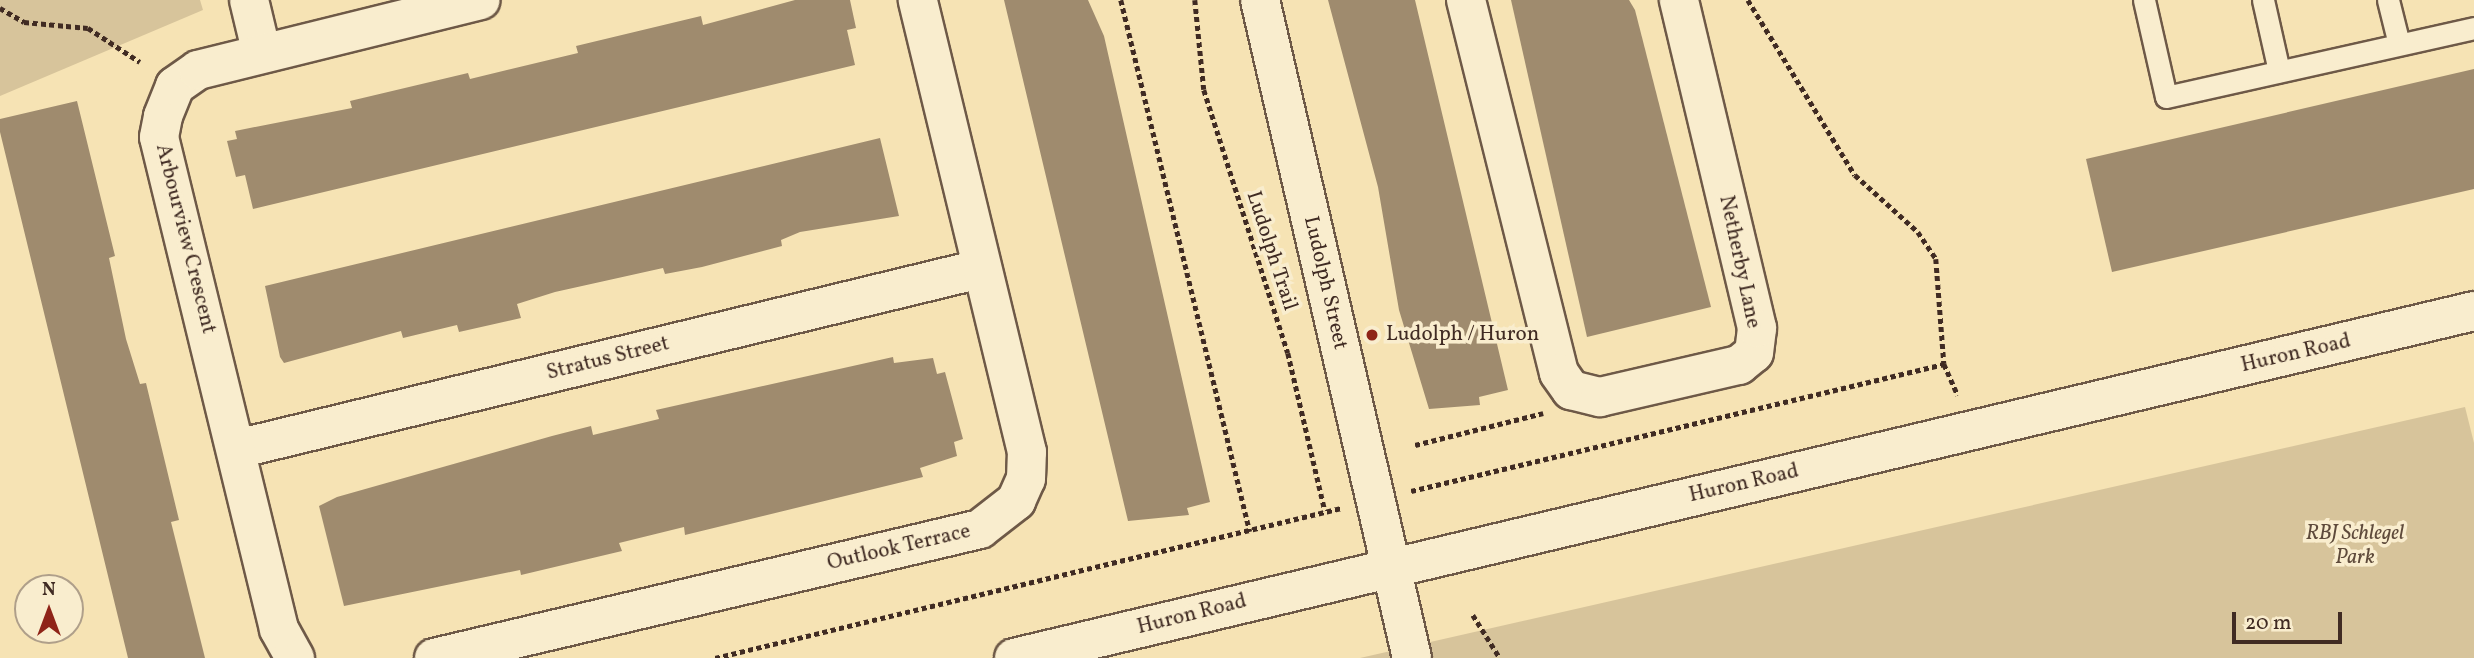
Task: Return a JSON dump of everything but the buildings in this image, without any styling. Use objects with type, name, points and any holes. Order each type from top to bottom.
[{"type":"street","points":[[249,0],[261,50]]},
{"type":"street","name":"Arbourview Crescent","points":[[295,658],[279,629],[159,137],[175,86],[198,70],[261,50],[480,0]]},
{"type":"street","name":"Outlook Terrace","points":[[434,658],[980,529],[1002,517],[1027,479],[1027,452],[980,269],[918,0]]},
{"type":"street","name":"Ludolph Street","points":[[1260,0],[1412,658]]},
{"type":"street","name":"Netherby Lane","points":[[1466,0],[1559,373],[1571,390],[1600,397],[1739,365],[1754,353],[1757,328],[1679,0]]},
{"type":"street","name":"Stratus Street","points":[[237,449],[980,269]]},
{"type":"street","name":"Huron Road","points":[[1014,658],[1390,566],[1974,431],[2474,311]]},
{"type":"lane","points":[[2144,0],[2165,97],[2474,28]]},
{"type":"lane","points":[[2263,0],[2279,71]]},
{"type":"lane","points":[[2388,0],[2399,44]]},
{"type":"path","points":[[1121,0],[1250,532]]},
{"type":"path","name":"Ludolph Trail","points":[[1195,0],[1204,90],[1287,353],[1325,511]]},
{"type":"path","points":[[1748,0],[1856,175],[1918,232],[1936,259],[1944,364],[1974,431]]},
{"type":"path","points":[[0,8],[24,22],[88,28],[140,62]]},
{"type":"path","points":[[1406,492],[1944,364]]},
{"type":"path","points":[[1415,445],[1558,409]]},
{"type":"path","points":[[715,658],[1300,521],[1348,506]]},
{"type":"path","points":[[1473,615],[1500,658]]},
{"type":"green space","points":[[0,0],[200,0],[203,10],[0,96]]},
{"type":"green space","name":"RBJ Schlegel Park","points":[[2465,407],[2474,443],[2474,658],[1360,658]]},
{"type":"place","name":"Ludolph / Huron","points":[[1372,335]]}]
